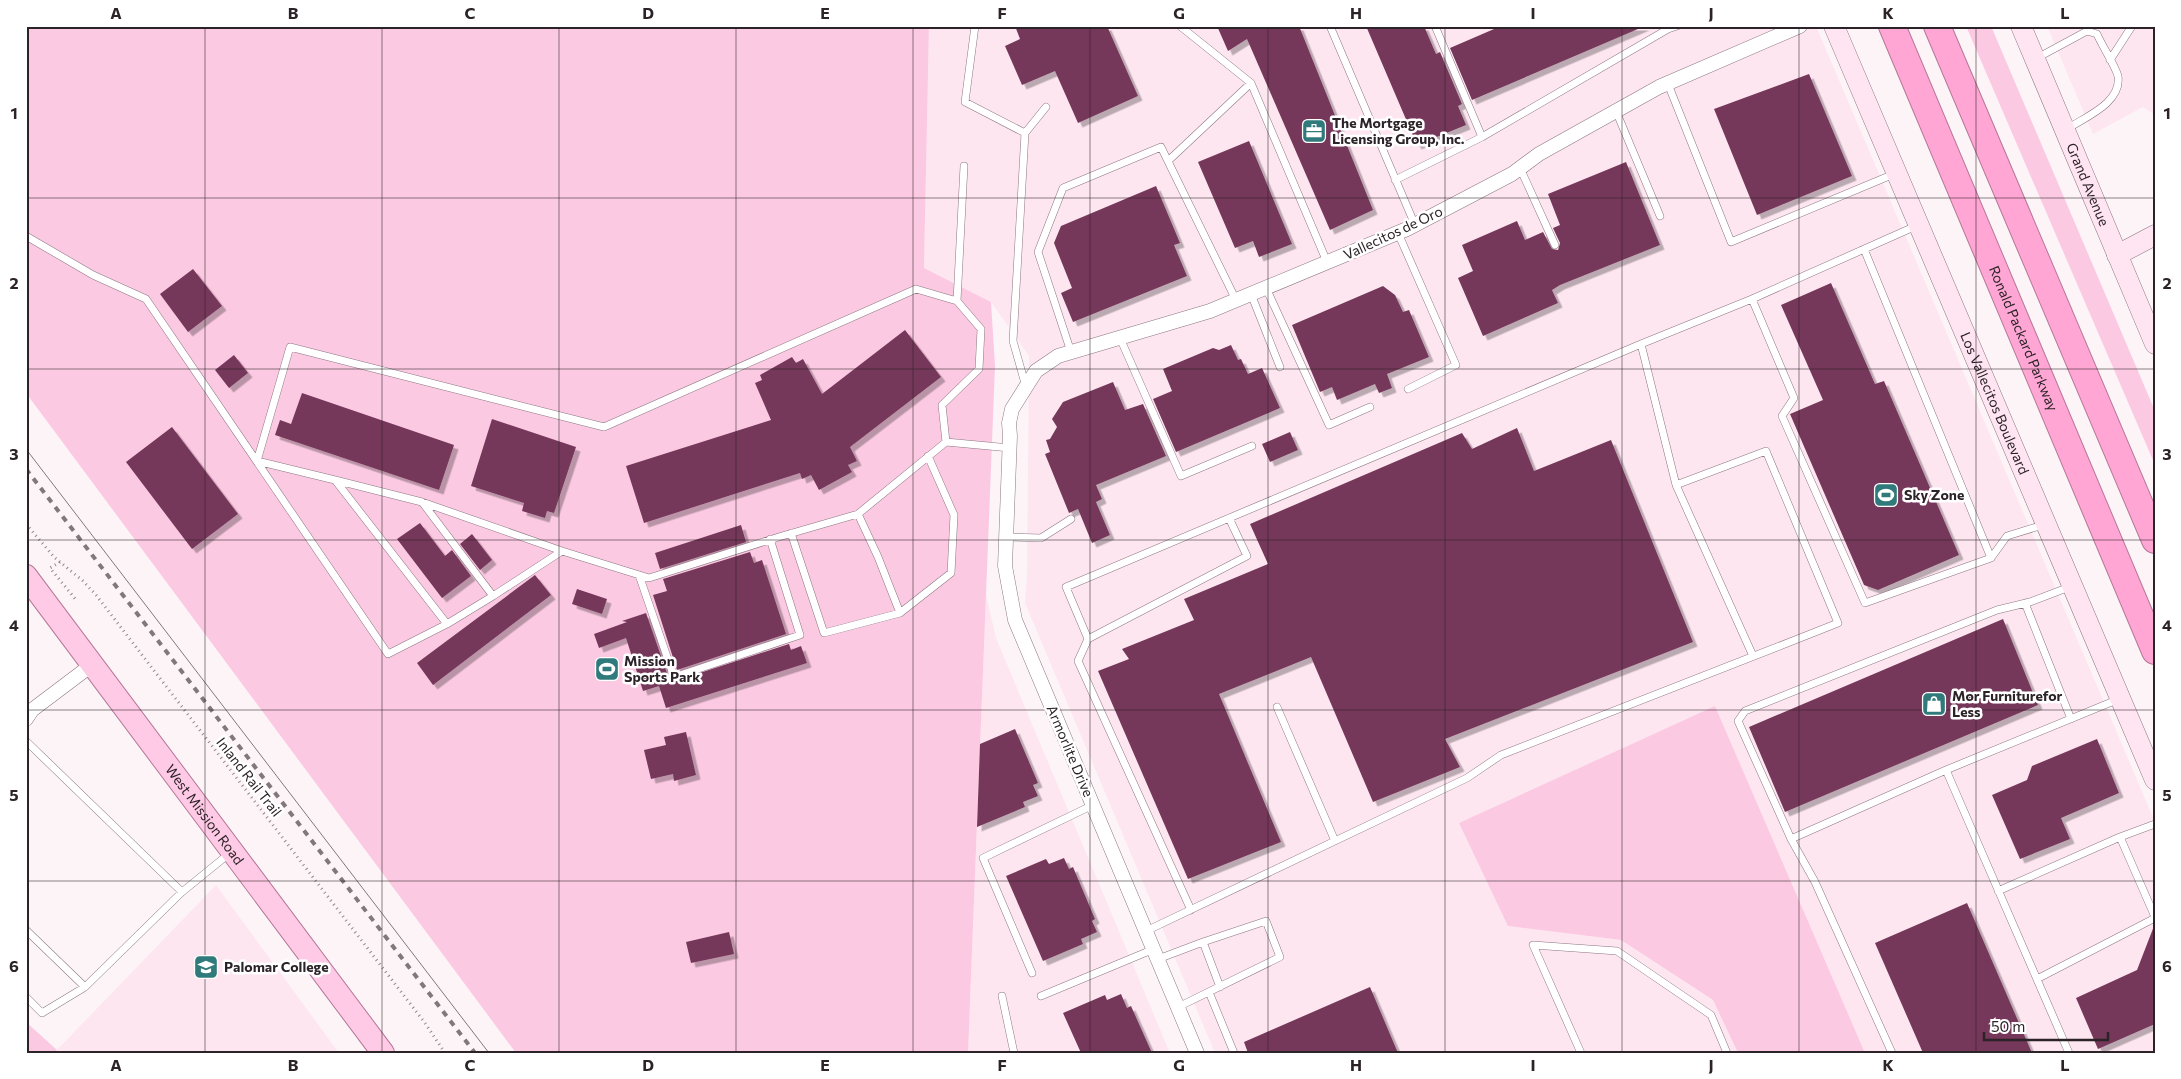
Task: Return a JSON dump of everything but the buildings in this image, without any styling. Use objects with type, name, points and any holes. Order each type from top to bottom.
[{"type":"highway","name":"Ronald Packard Parkway","points":[[1892,26],[2155,651]]},
{"type":"highway","points":[[1938,26],[2155,540]]},
{"type":"main road","name":"West Mission Road","points":[[26,576],[383,1053]]},
{"type":"street","name":"Vallecitos de Oro","points":[[1010,442],[1008,423],[1012,409],[1036,371],[1058,356],[1210,311],[1398,233],[1520,168],[1539,154],[1668,84],[1800,26]]},
{"type":"street","name":"Los Vallecitos Boulevard","points":[[1834,26],[2155,780]]},
{"type":"street","name":"Grand Avenue","points":[[2020,26],[2155,344]]},
{"type":"street","points":[[2117,255],[2155,235]]},
{"type":"street","name":"Armorlite Drive","points":[[1010,442],[1006,566],[1014,620],[1197,1053]]},
{"type":"street","points":[[26,718],[32,710],[93,664]]},
{"type":"lane","points":[[975,26],[965,102],[1025,133]]},
{"type":"lane","points":[[1330,26],[1415,225]]},
{"type":"lane","points":[[1435,26],[1482,138]]},
{"type":"lane","points":[[1395,180],[1482,138],[1667,28],[1677,26]]},
{"type":"lane","points":[[2110,60],[2132,26]]},
{"type":"lane","points":[[1183,27],[1251,83],[1327,262]]},
{"type":"lane","points":[[2034,59],[2087,32],[2097,34],[2118,76],[2117,89],[2111,100],[2064,131]]},
{"type":"lane","points":[[1168,161],[1251,83]]},
{"type":"lane","points":[[1668,84],[1731,242],[1897,173]]},
{"type":"lane","points":[[1026,388],[1013,341],[1025,133],[1046,107]]},
{"type":"lane","points":[[1616,111],[1660,216]]},
{"type":"lane","points":[[1071,352],[1038,252],[1063,188],[1162,147],[1236,300]]},
{"type":"lane","points":[[957,301],[964,166]]},
{"type":"lane","points":[[1520,168],[1555,245]]},
{"type":"lane","points":[[1088,639],[1066,587],[1640,344],[1752,299],[1919,225]]},
{"type":"lane","points":[[1398,233],[1456,365],[1408,389]]},
{"type":"lane","points":[[26,236],[93,275],[146,299],[388,654],[446,624],[562,551]]},
{"type":"lane","points":[[1864,249],[1991,558]]},
{"type":"lane","points":[[1266,288],[1329,425],[1370,407]]},
{"type":"lane","points":[[257,461],[290,347],[604,427],[916,289],[957,301],[980,328],[979,369],[942,405],[946,442]]},
{"type":"lane","points":[[1251,294],[1280,367]]},
{"type":"lane","points":[[1752,299],[1794,398],[1782,416],[1865,602],[1991,558],[2008,536],[2046,524]]},
{"type":"lane","points":[[1120,338],[1181,476],[1252,446]]},
{"type":"lane","points":[[1640,344],[1676,485],[1753,656]]},
{"type":"lane","points":[[257,461],[422,502],[562,551],[649,578],[858,514],[946,442],[1010,442]]},
{"type":"lane","points":[[1146,931],[1467,778],[1500,755],[1838,623],[1766,451],[1676,485]]},
{"type":"lane","points":[[791,533],[824,633],[900,613],[951,573],[954,515],[928,456]]},
{"type":"lane","points":[[335,480],[446,624]]},
{"type":"lane","points":[[422,502],[492,596]]},
{"type":"lane","points":[[858,514],[900,613]]},
{"type":"lane","points":[[1191,910],[1078,661],[1088,639],[1247,556],[1229,518]]},
{"type":"lane","points":[[1007,537],[1041,538],[1071,519]]},
{"type":"lane","points":[[640,575],[674,677],[800,635],[770,540]]},
{"type":"lane","points":[[1892,1053],[1815,882],[1791,839],[1738,721],[1745,711],[1997,610],[2025,603],[2072,585]]},
{"type":"lane","points":[[2025,603],[2072,719]]},
{"type":"lane","points":[[1791,839],[1946,770],[2120,698]]},
{"type":"lane","points":[[1277,707],[1335,841]]},
{"type":"lane","points":[[26,742],[182,892]]},
{"type":"lane","points":[[1946,770],[2069,1053]]},
{"type":"lane","points":[[1032,973],[983,858],[1093,805]]},
{"type":"lane","points":[[1998,890],[2120,837],[2155,824]]},
{"type":"lane","points":[[2037,979],[2155,917],[2120,837]]},
{"type":"lane","points":[[26,998],[42,1013],[84,987],[182,892],[232,851]]},
{"type":"lane","points":[[1042,996],[1156,954],[1203,942],[1266,921],[1280,957],[1178,1007]]},
{"type":"lane","points":[[26,930],[84,987]]},
{"type":"lane","points":[[1203,942],[1220,987]]},
{"type":"lane","points":[[1581,1053],[1533,945],[1618,951],[1711,1015],[1727,1053]]},
{"type":"lane","points":[[1209,992],[1234,1053]]},
{"type":"lane","points":[[1002,996],[1014,1053]]},
{"type":"path","name":"Inland Rail Trail","points":[[26,524],[41,544],[96,595],[419,1016],[445,1053]]},
{"type":"path","points":[[60,562],[50,568],[77,601]]},
{"type":"shaded area","name":"Mission Sports Park","points":[[26,26],[929,26],[924,268],[991,302],[995,366],[968,1053],[516,1053],[26,393]]},
{"type":"shaded area","points":[[929,26],[1816,26],[2155,822],[2155,1053],[1865,1053],[1715,706],[1508,926],[1621,940],[1713,1000],[1738,1053],[1215,1053],[1025,603],[1027,574],[1029,356],[991,302],[924,268]]},
{"type":"shaded area","points":[[1966,26],[1991,26],[2155,411],[2155,465]]},
{"type":"shaded area","points":[[2047,26],[2155,26],[2155,115],[2143,107],[2093,134]]},
{"type":"shaded area","points":[[986,594],[996,638],[1170,1053],[968,1053]]},
{"type":"shaded area","points":[[1715,706],[1865,1053],[1738,1053],[1713,1000],[1621,940],[1508,926],[1459,823]]},
{"type":"shaded area","name":"Palomar College","points":[[216,885],[339,1053],[54,1053]]},
{"type":"shaded area","points":[[26,1022],[57,1050],[54,1053],[26,1053]]},
{"type":"tram line","points":[[26,449],[489,1053]]},
{"type":"railway","points":[[26,469],[475,1053]]},
{"type":"place","name":"The Mortgage Licensing Group, Inc.","points":[[1314,131]]},
{"type":"place","name":"Sky Zone","points":[[1886,495]]},
{"type":"place","name":"Mission Sports Park","points":[[607,669]]},
{"type":"place","name":"Mor Furniturefor Less","points":[[1934,704]]},
{"type":"place","name":"Palomar College","points":[[206,967]]}]
